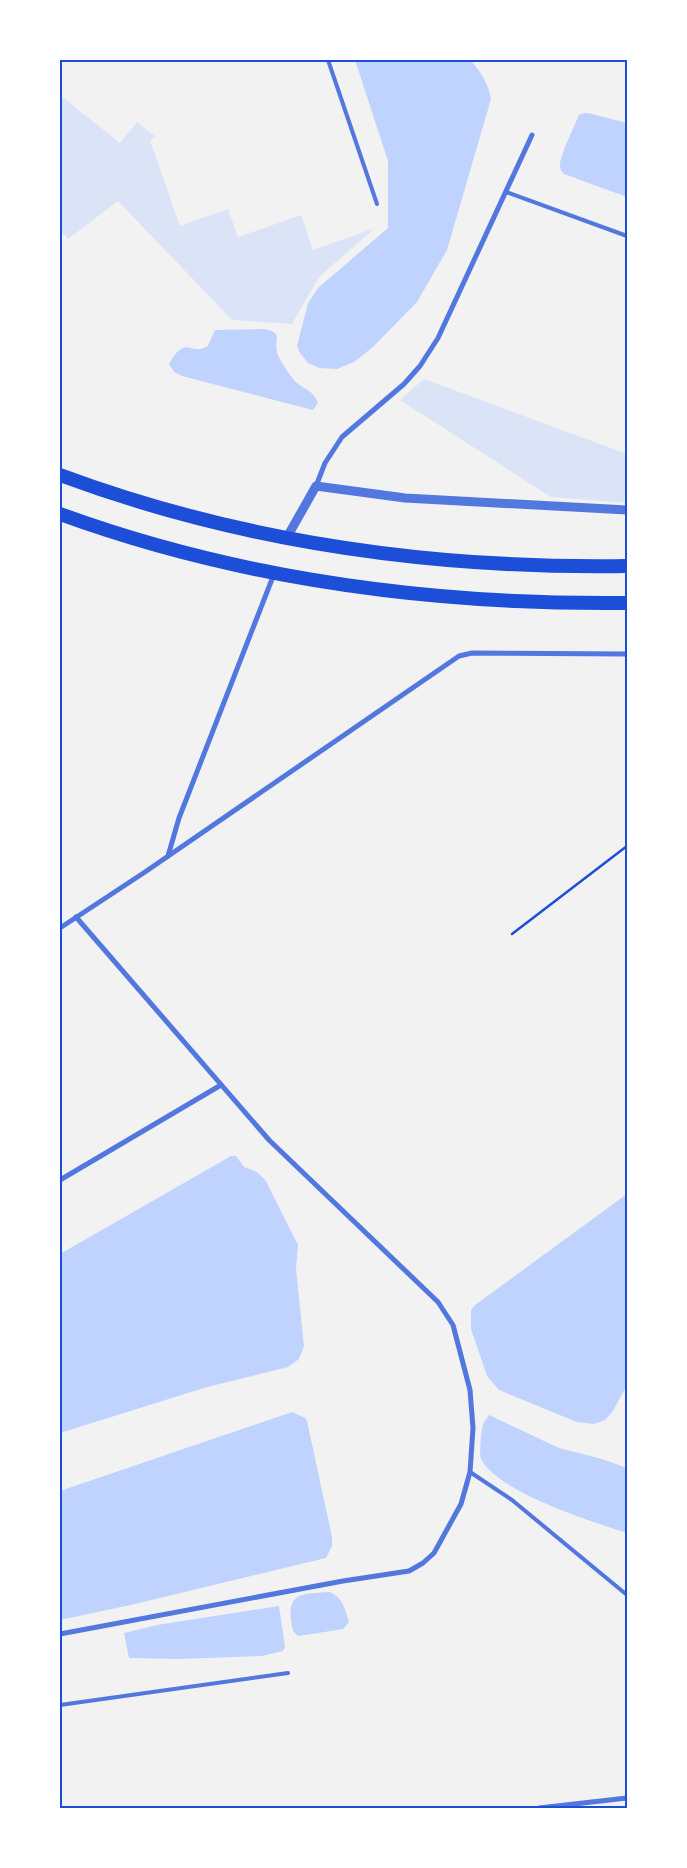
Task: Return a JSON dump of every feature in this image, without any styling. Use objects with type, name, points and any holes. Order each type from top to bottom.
[{"type":"highway","points":[[60,475],[160,509],[286,539],[339,548],[430,559],[491,563],[627,566]]},
{"type":"highway","points":[[60,514],[150,544],[274,574],[333,584],[410,594],[489,599],[627,603]]},
{"type":"street","points":[[286,539],[342,436],[404,384],[420,366],[438,338],[532,135]]},
{"type":"street","points":[[316,486],[405,498],[627,510]]},
{"type":"street","points":[[168,856],[179,818],[274,574]]},
{"type":"street","points":[[60,928],[459,656],[472,653],[627,654]]},
{"type":"street","points":[[60,1634],[343,1581],[409,1571],[423,1563],[434,1553],[461,1504],[470,1472],[473,1428],[470,1390],[456,1334],[448,1316],[438,1302],[269,1140],[76,917]]},
{"type":"street","points":[[60,1180],[221,1085]]},
{"type":"street","points":[[539,1808],[627,1798]]},
{"type":"lane","points":[[328,60],[377,204]]},
{"type":"lane","points":[[506,192],[627,236]]},
{"type":"lane","points":[[470,1472],[512,1500],[627,1595]]},
{"type":"lane","points":[[60,1704],[288,1673]]},
{"type":"path","points":[[512,934],[627,846]]},
{"type":"shaded area","points":[[60,95],[120,143],[137,122],[156,137],[150,140],[180,226],[228,209],[238,237],[301,215],[313,250],[375,228],[319,277],[292,324],[232,320],[118,201],[68,239],[60,230]]},
{"type":"shaded area","points":[[424,379],[627,454],[627,503],[551,497],[400,400]]},
{"type":"water","points":[[355,60],[470,60],[484,78],[491,99],[447,250],[417,302],[373,347],[354,362],[337,369],[319,368],[308,363],[297,346],[308,303],[318,288],[388,228],[388,161]]},
{"type":"water","points":[[584,113],[627,123],[627,197],[564,174],[561,169],[560,162],[568,141],[579,115]]},
{"type":"water","points":[[264,329],[276,334],[277,354],[282,363],[296,382],[312,393],[317,399],[318,403],[313,410],[182,376],[174,372],[169,364],[175,355],[184,348],[201,349],[208,346],[215,330]]},
{"type":"water","points":[[231,1156],[236,1156],[244,1167],[257,1172],[266,1181],[298,1245],[296,1269],[304,1346],[299,1359],[288,1367],[207,1387],[60,1433],[60,1254]]},
{"type":"water","points":[[627,1194],[627,1385],[613,1411],[605,1420],[594,1424],[577,1422],[499,1390],[487,1376],[471,1329],[471,1310],[475,1305]]},
{"type":"water","points":[[292,1412],[305,1418],[307,1421],[332,1537],[332,1546],[326,1558],[60,1620],[60,1491]]},
{"type":"water","points":[[489,1415],[559,1448],[602,1459],[627,1468],[627,1533],[569,1513],[525,1494],[506,1483],[491,1471],[481,1459],[480,1453],[482,1428]]},
{"type":"water","points":[[330,1592],[341,1601],[349,1622],[343,1629],[297,1635],[292,1627],[292,1603],[296,1598],[307,1594]]},
{"type":"water","points":[[279,1606],[285,1647],[283,1651],[262,1656],[179,1659],[129,1658],[124,1633],[157,1625]]}]
